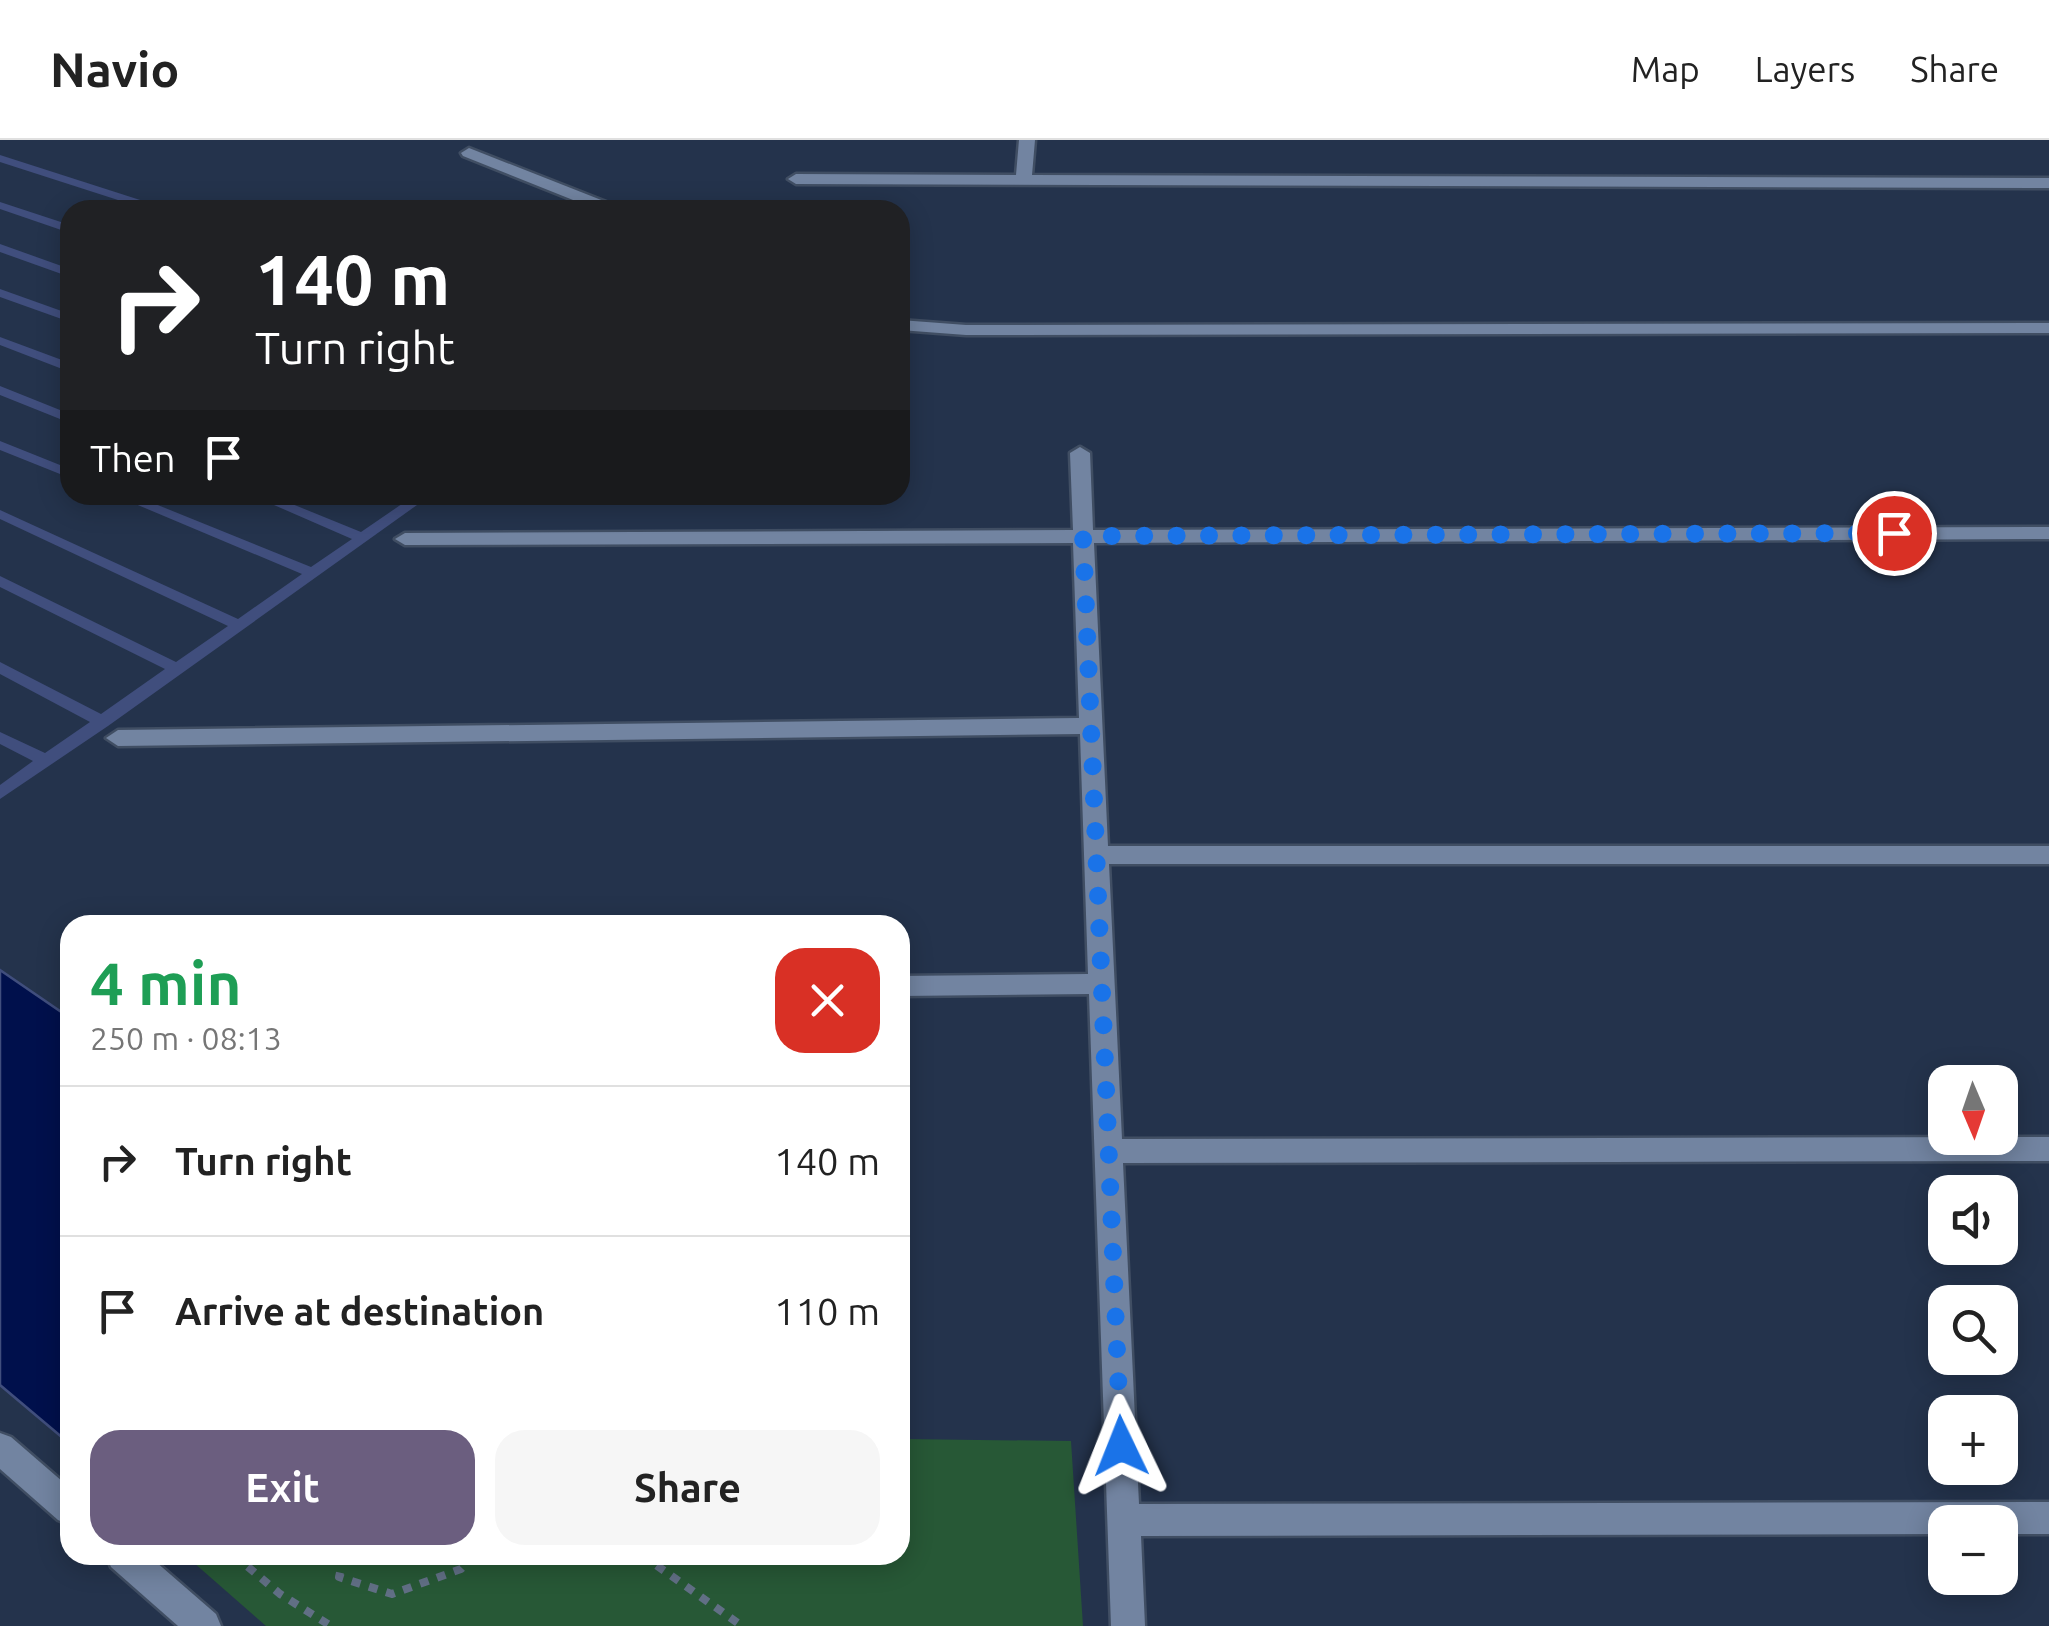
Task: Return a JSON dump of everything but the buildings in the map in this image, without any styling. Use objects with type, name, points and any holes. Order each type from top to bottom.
[{"type":"street","points":[[1024,181],[1027,140]]},
{"type":"street","points":[[468,153],[588,200]]},
{"type":"street","points":[[796,180],[2049,183]]},
{"type":"street","points":[[910,326],[966,330],[2049,328]]},
{"type":"street","points":[[1080,453],[1128,1626]]},
{"type":"street","points":[[405,538],[2049,533]]},
{"type":"street","points":[[118,738],[1091,726]]},
{"type":"street","points":[[1097,855],[2049,855]]},
{"type":"street","points":[[910,986],[1102,984]]},
{"type":"street","points":[[1108,1151],[2049,1149]]},
{"type":"street","points":[[0,1448],[60,1500]]},
{"type":"street","points":[[1124,1520],[2049,1518]]},
{"type":"street","points":[[134,1565],[204,1626]]},
{"type":"path","points":[[246,1565],[280,1594],[332,1626]]},
{"type":"path","points":[[342,1565],[339,1577],[392,1594],[465,1565]]},
{"type":"path","points":[[656,1565],[742,1626]]},
{"type":"green space","points":[[910,1439],[1071,1441],[1083,1626],[266,1626],[196,1565],[910,1565]]},
{"type":"shaded area","points":[[0,970],[60,1011],[60,1436],[0,1385]]},
{"type":"waterway","points":[[0,158],[130,200]]},
{"type":"waterway","points":[[0,205],[60,226]]},
{"type":"waterway","points":[[0,248],[60,269]]},
{"type":"waterway","points":[[0,293],[60,314]]},
{"type":"waterway","points":[[0,341],[60,364]]},
{"type":"waterway","points":[[0,390],[60,415]]},
{"type":"waterway","points":[[0,445],[60,470]]},
{"type":"waterway","points":[[145,505],[312,573]]},
{"type":"waterway","points":[[282,505],[363,538]]},
{"type":"waterway","points":[[363,538],[410,505]]},
{"type":"waterway","points":[[0,514],[239,625]]},
{"type":"waterway","points":[[177,669],[363,538]]},
{"type":"waterway","points":[[0,581],[177,669]]},
{"type":"waterway","points":[[0,667],[101,722]]},
{"type":"waterway","points":[[101,722],[177,669]]},
{"type":"waterway","points":[[46,761],[101,722]]},
{"type":"waterway","points":[[0,737],[46,761]]},
{"type":"waterway","points":[[0,793],[46,761]]},
{"type":"route","points":[[1121,1446],[1083,536],[1894,533]]}]
